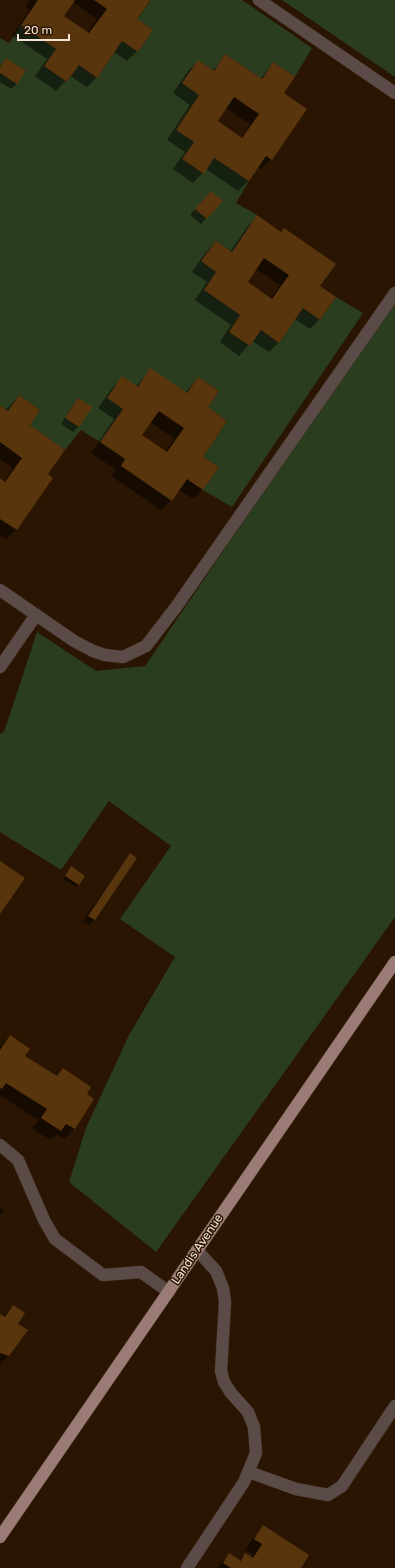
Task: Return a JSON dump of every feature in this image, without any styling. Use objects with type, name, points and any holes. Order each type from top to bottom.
[{"type":"main road","name":"Landis Avenue","points":[[2,1529],[168,1292],[395,962]]},
{"type":"street","points":[[259,0],[395,93]]},
{"type":"street","points":[[0,590],[74,641],[105,656],[122,657],[146,646],[176,607],[395,293]]},
{"type":"street","points":[[0,667],[36,614]]},
{"type":"street","points":[[0,1145],[18,1160],[44,1220],[55,1239],[103,1276],[141,1272],[168,1292]]},
{"type":"street","points":[[187,1568],[244,1482],[256,1454],[254,1427],[248,1412],[224,1382],[221,1371],[225,1302],[223,1288],[216,1271],[197,1250]]},
{"type":"street","points":[[248,1472],[296,1489],[328,1496],[342,1486],[395,1406]]},
{"type":"green space","points":[[148,0],[242,0],[312,48],[295,77],[273,62],[262,79],[225,54],[214,71],[198,60],[199,95],[176,130],[194,142],[182,159],[203,173],[214,158],[249,181],[236,203],[257,215],[232,252],[216,241],[201,261],[216,272],[204,290],[240,315],[229,332],[250,346],[261,330],[279,343],[303,308],[320,320],[336,297],[363,313],[232,507],[203,490],[219,467],[203,457],[227,421],[208,407],[219,391],[198,377],[187,393],[150,369],[100,442],[81,430],[65,450],[30,425],[40,410],[19,395],[8,411],[0,405],[0,38],[9,43],[21,25],[56,49],[44,66],[67,82],[79,65],[97,78],[122,41],[138,52],[153,30],[137,19],[150,2]]},
{"type":"green space","points":[[282,0],[395,0],[395,77]]},
{"type":"green space","points":[[395,299],[395,917],[156,1252],[69,1182],[86,1128],[129,1035],[175,957],[120,919],[171,846],[109,801],[61,870],[0,832],[0,734],[4,732],[37,632],[96,671],[145,666]]},
{"type":"building","points":[[38,0],[75,0],[64,16],[89,33],[107,9],[94,0],[148,0],[150,1],[137,19],[153,30],[138,52],[122,41],[97,78],[79,65],[67,82],[44,66],[56,49],[21,25]]},
{"type":"building","points":[[225,54],[262,79],[273,62],[295,77],[284,93],[307,109],[272,160],[266,156],[249,181],[214,158],[204,174],[182,159],[194,142],[176,130],[199,95],[182,83],[198,60],[214,71]],"holes":[[[234,97],[259,114],[242,138],[218,121]]]},
{"type":"building","points":[[6,58],[26,71],[17,84],[0,73],[0,67]]},
{"type":"building","points":[[211,191],[223,201],[207,219],[195,209]]},
{"type":"building","points":[[257,215],[281,232],[284,228],[336,264],[320,286],[336,297],[320,320],[303,308],[279,343],[261,330],[250,346],[229,332],[240,315],[204,290],[216,272],[201,261],[216,241],[232,252]],"holes":[[[264,258],[289,275],[272,299],[248,282]]]},
{"type":"building","points":[[150,368],[187,393],[198,377],[219,391],[208,407],[227,421],[203,457],[219,467],[203,490],[187,479],[172,501],[121,466],[125,459],[100,442],[123,409],[107,398],[122,376],[138,387]],"holes":[[[159,411],[184,428],[167,452],[142,435]]]},
{"type":"building","points":[[19,395],[40,410],[30,425],[65,450],[48,474],[53,478],[17,530],[0,519],[0,478],[5,482],[22,458],[0,442],[0,405],[8,411]]},
{"type":"building","points":[[78,398],[92,407],[79,427],[65,418]]},
{"type":"building","points":[[130,853],[137,858],[95,920],[88,916]]},
{"type":"building","points":[[0,861],[25,878],[0,914]]},
{"type":"building","points":[[71,866],[85,876],[79,885],[65,876]]},
{"type":"building","points":[[10,1035],[30,1049],[25,1056],[57,1076],[63,1068],[91,1087],[87,1094],[94,1099],[75,1129],[66,1124],[61,1131],[41,1118],[47,1109],[6,1083],[2,1089],[0,1088],[0,1050]]},
{"type":"building","points":[[13,1305],[25,1313],[18,1324],[28,1330],[9,1356],[0,1353],[0,1314],[5,1317]]},
{"type":"building","points":[[263,1525],[309,1555],[301,1568],[231,1568],[223,1563],[229,1553],[241,1561],[245,1553],[253,1558],[262,1544],[254,1539]]}]
